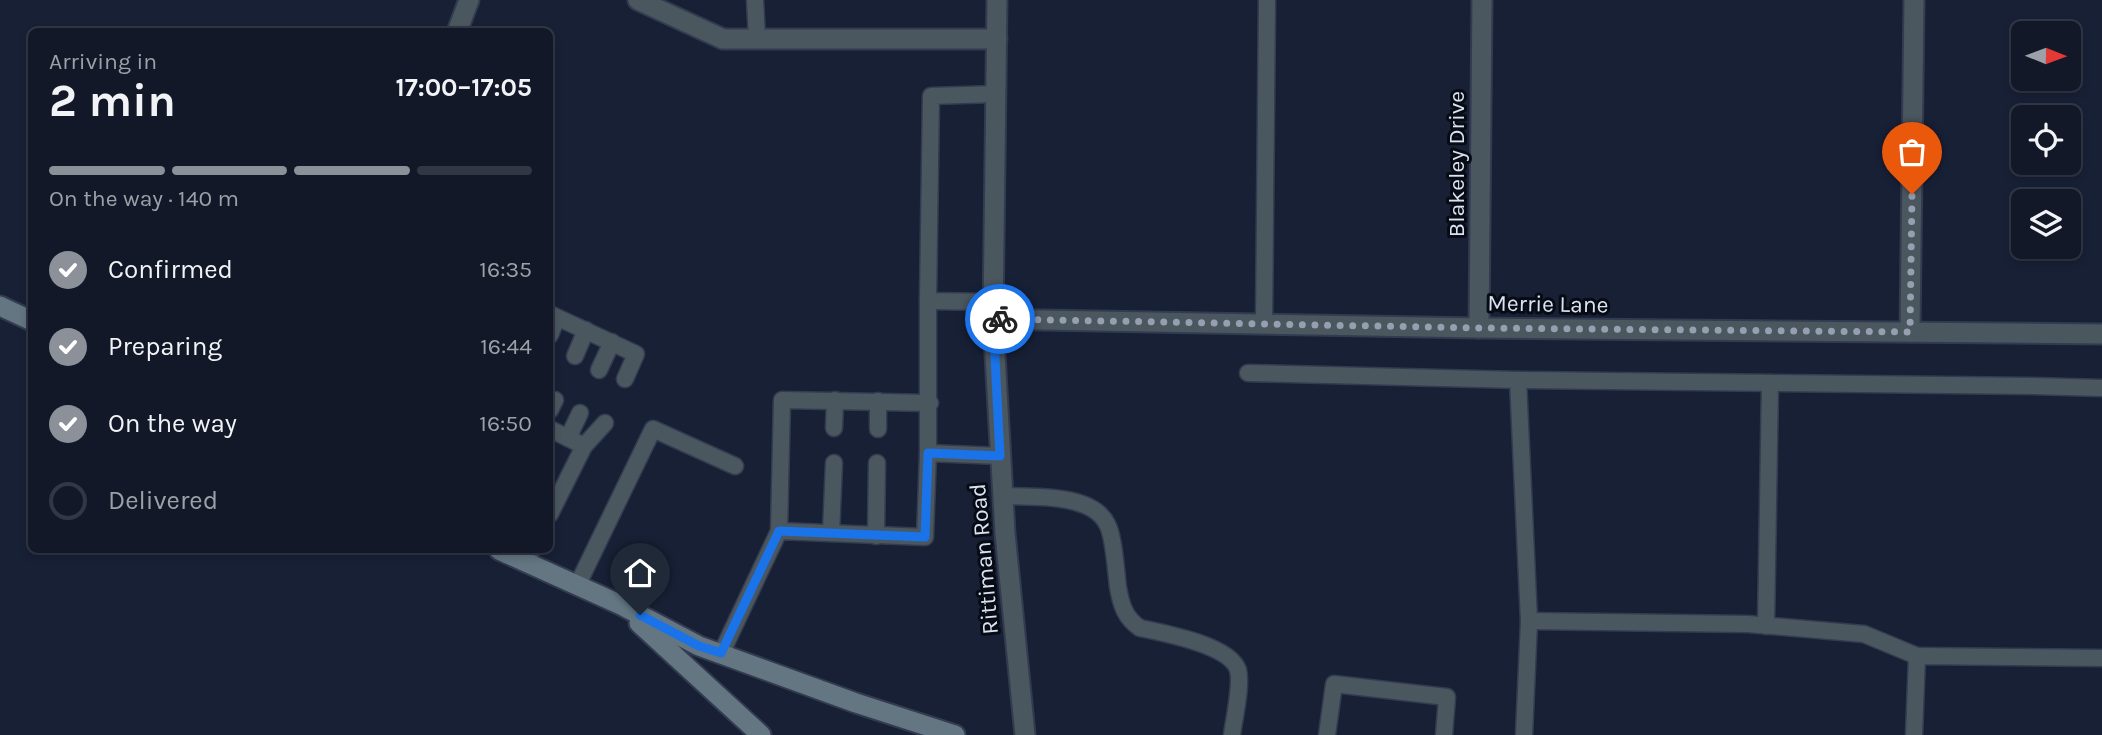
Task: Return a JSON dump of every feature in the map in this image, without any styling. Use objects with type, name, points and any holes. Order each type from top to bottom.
[{"type":"main road","points":[[0,306],[28,319]]},
{"type":"main road","points":[[528,556],[577,586],[699,646],[856,703],[955,735]]},
{"type":"main road","points":[[621,606],[761,735]]},
{"type":"street","points":[[458,28],[469,0]]},
{"type":"street","points":[[638,0],[723,39],[997,39]]},
{"type":"street","name":"Rittiman Road","points":[[997,0],[993,310],[1003,496],[1025,735]]},
{"type":"street","name":"Blakeley Drive","points":[[1479,328],[1482,0]]},
{"type":"street","points":[[1910,332],[1914,0]]},
{"type":"street","name":"Merrie Lane","points":[[993,310],[1264,324],[2102,334]]},
{"type":"lane","points":[[755,0],[757,39]]},
{"type":"lane","points":[[1264,324],[1267,0]]},
{"type":"lane","points":[[779,531],[925,537],[929,402],[931,96],[996,94]]},
{"type":"lane","points":[[928,301],[993,310]]},
{"type":"lane","points":[[553,316],[636,354],[625,379]]},
{"type":"lane","points":[[575,356],[586,330]]},
{"type":"lane","points":[[599,370],[612,342]]},
{"type":"lane","points":[[1248,373],[1518,380],[2102,388]]},
{"type":"lane","points":[[1518,380],[1529,621],[1524,735]]},
{"type":"lane","points":[[1766,626],[1770,383]]},
{"type":"lane","points":[[721,653],[779,531],[782,400],[929,402]]},
{"type":"lane","points":[[834,428],[835,400]]},
{"type":"lane","points":[[878,401],[878,429]]},
{"type":"lane","points":[[568,438],[580,413]]},
{"type":"lane","points":[[553,508],[584,446],[605,423]]},
{"type":"lane","points":[[577,586],[653,429],[735,466]]},
{"type":"lane","points":[[553,430],[584,446]]},
{"type":"lane","points":[[928,453],[1000,456]]},
{"type":"lane","points":[[831,533],[834,463]]},
{"type":"lane","points":[[876,536],[877,463]]},
{"type":"lane","points":[[1003,496],[1052,498],[1082,504],[1098,512],[1108,525],[1121,604],[1130,621],[1140,628],[1214,648],[1231,658],[1238,671],[1231,735]]},
{"type":"lane","points":[[1529,621],[1766,626],[1864,634],[1917,656],[2102,657]]},
{"type":"lane","points":[[1914,735],[1917,656]]},
{"type":"lane","points":[[1327,735],[1334,684],[1447,697],[1444,735]]},
{"type":"way so far","points":[[1000,319],[1479,328],[1910,332],[1912,194]]},
{"type":"route","points":[[640,615],[699,646],[721,653],[779,531],[925,537],[928,453],[1000,456],[993,319],[1000,319]]}]
